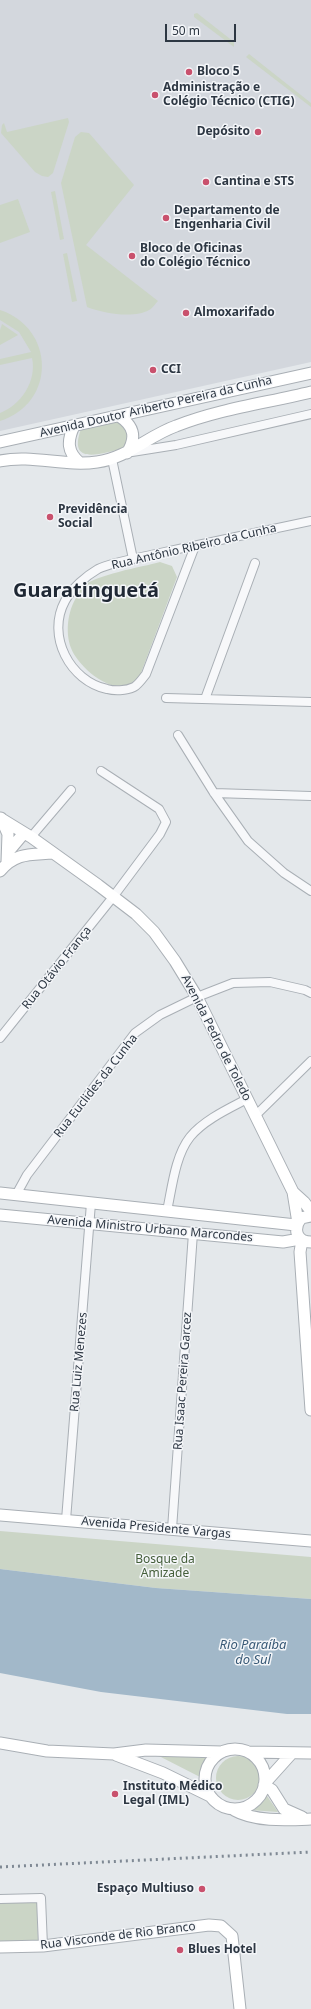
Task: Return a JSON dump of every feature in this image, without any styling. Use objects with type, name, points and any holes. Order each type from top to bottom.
[{"type":"street","name":"Avenida Doutor Ariberto Pereira da Cunha","points":[[0,442],[311,373]]},
{"type":"street","name":"Avenida Doutor Ariberto Pereira da Cunha","points":[[0,461],[28,459],[96,463],[127,453],[174,426],[204,417],[311,392]]},
{"type":"street","name":"Avenida Doutor Ariberto Pereira da Cunha","points":[[127,453],[176,445],[311,414]]},
{"type":"street","points":[[119,416],[125,420],[133,433],[132,444],[127,453]]},
{"type":"street","points":[[74,426],[70,434],[69,449],[72,456],[80,463]]},
{"type":"street","points":[[112,459],[133,559]]},
{"type":"street","name":"Rua Antônio Ribeiro da Cunha","points":[[195,546],[146,674],[134,687],[114,691],[96,687],[77,674],[65,658],[60,640],[59,620],[65,601],[79,584],[99,569],[133,559],[311,521]]},
{"type":"street","points":[[205,698],[255,564]]},
{"type":"street","points":[[166,698],[311,702]]},
{"type":"street","points":[[178,735],[214,793],[248,840],[284,873],[311,891]]},
{"type":"street","name":"Rua Otávio França","points":[[0,1038],[113,896],[160,834],[166,822],[159,809],[101,771]]},
{"type":"street","points":[[8,860],[27,835],[71,790]]},
{"type":"street","points":[[214,793],[311,796]]},
{"type":"street","points":[[0,818],[8,834],[8,860]]},
{"type":"street","name":"Avenida Pedro de Toledo","points":[[0,818],[27,835],[113,896],[136,914],[154,932],[175,961],[197,997],[293,1192]]},
{"type":"street","points":[[8,860],[53,853]]},
{"type":"street","name":"Rua Euclides da Cunha","points":[[16,1195],[27,1175],[136,1032],[160,1015],[197,997],[233,983],[270,982],[305,990],[311,993]]},
{"type":"street","points":[[255,1116],[311,1062]]},
{"type":"street","points":[[168,1211],[175,1168],[190,1137],[215,1117],[247,1099]]},
{"type":"street","points":[[293,1192],[311,1211]]},
{"type":"street","points":[[293,1192],[297,1224],[296,1232],[304,1240],[300,1252],[311,1410]]},
{"type":"street","name":"Avenida Ministro Urbano Marcondes","points":[[0,1193],[297,1224]]},
{"type":"street","name":"Rua Luiz Menezes","points":[[66,1520],[91,1203]]},
{"type":"street","name":"Avenida Ministro Urbano Marcondes","points":[[0,1215],[283,1242],[304,1240]]},
{"type":"street","points":[[297,1224],[301,1218],[311,1216]]},
{"type":"street","name":"Rua Isaac Pereira Garcez","points":[[172,1529],[193,1233]]},
{"type":"street","name":"Avenida Presidente Vargas","points":[[0,1515],[311,1541]]},
{"type":"street","points":[[0,1743],[48,1751],[114,1754],[146,1750],[222,1752],[239,1750],[248,1752],[311,1753]]},
{"type":"street","points":[[210,1796],[206,1787],[206,1771],[214,1758],[222,1752]]},
{"type":"street","points":[[248,1752],[255,1757],[261,1765],[265,1784],[272,1790],[284,1809],[309,1819]]},
{"type":"street","points":[[233,1810],[242,1809],[251,1805],[258,1799],[265,1784],[292,1753]]},
{"type":"street","points":[[114,1754],[163,1773],[210,1796],[220,1805],[243,1815],[260,1818],[309,1819]]},
{"type":"street","points":[[0,1899],[41,1898],[43,1946]]},
{"type":"street","name":"Rua Visconde de Rio Branco","points":[[0,1947],[43,1946],[209,1925],[221,1926],[232,1936],[240,2009]]},
{"type":"shaded area","points":[[0,0],[311,0],[311,362],[0,431]]},
{"type":"green space","points":[[197,13],[234,42],[234,47],[194,17],[194,14]]},
{"type":"green space","points":[[249,54],[311,103],[311,107],[246,57]]},
{"type":"green space","points":[[68,118],[69,122],[53,173],[48,177],[42,176],[35,172],[1,133],[2,125],[4,123],[7,132]]},
{"type":"green space","points":[[81,132],[89,133],[134,185],[86,245],[158,301],[151,309],[143,313],[127,315],[87,307],[61,183],[75,137]]},
{"type":"green space","points":[[55,191],[64,239],[60,240],[51,192]]},
{"type":"green space","points":[[18,199],[30,232],[0,243],[0,205]]},
{"type":"green space","points":[[67,253],[77,301],[72,302],[63,254]]},
{"type":"green space","points":[[0,310],[18,319],[31,332],[39,348],[42,366],[40,383],[32,399],[19,412],[0,421],[0,413],[15,404],[26,391],[30,383],[33,367],[32,358],[0,365],[0,359],[31,352],[19,332],[0,320]]},
{"type":"green space","points":[[2,324],[18,335],[0,345],[0,330]]},
{"type":"green space","points":[[119,421],[130,435],[124,448],[89,455],[83,453],[79,449],[78,441],[81,429]]},
{"type":"green space","points":[[160,562],[172,566],[177,577],[141,673],[133,683],[125,686],[116,686],[106,683],[88,671],[75,656],[71,648],[68,635],[68,622],[73,603],[81,588],[88,583],[107,575]]},
{"type":"green space","name":"Bosque da Amizade","points":[[0,1531],[311,1557],[311,1599],[156,1588],[0,1569]]},
{"type":"green space","points":[[157,1755],[210,1755],[200,1777]]},
{"type":"green space","points":[[238,1756],[250,1760],[256,1766],[260,1778],[256,1790],[250,1796],[238,1800],[226,1796],[220,1790],[216,1778],[220,1766],[226,1760]]},
{"type":"green space","points":[[265,1793],[278,1812],[250,1810],[260,1803]]},
{"type":"green space","points":[[37,1902],[38,1941],[0,1942],[0,1903]]},
{"type":"water","name":"Rio Paraíba do Sul","points":[[0,1569],[156,1588],[311,1599],[311,1714],[287,1714],[101,1692],[0,1673]]},
{"type":"railway","points":[[0,1867],[311,1852]]},
{"type":"place","name":"Bloco 5","points":[[189,72]]},
{"type":"place","name":"Administração e Colégio Técnico (CTIG)","points":[[155,95]]},
{"type":"place","name":"Depósito","points":[[258,132]]},
{"type":"place","name":"Cantina e STS","points":[[206,182]]},
{"type":"place","name":"Departamento de Engenharia Civil","points":[[166,218]]},
{"type":"place","name":"Bloco de Oficinas do Colégio Técnico","points":[[132,256]]},
{"type":"place","name":"Almoxarifado","points":[[186,313]]},
{"type":"place","name":"CCI","points":[[153,370]]},
{"type":"place","name":"Previdência Social","points":[[50,517]]},
{"type":"place","name":"Instituto Médico Legal (IML)","points":[[115,1794]]},
{"type":"place","name":"Espaço Multiuso","points":[[202,1889]]},
{"type":"place","name":"Blues Hotel","points":[[180,1950]]},
{"type":"district","name":"Guaratinguetá","points":[[86,591]]}]
